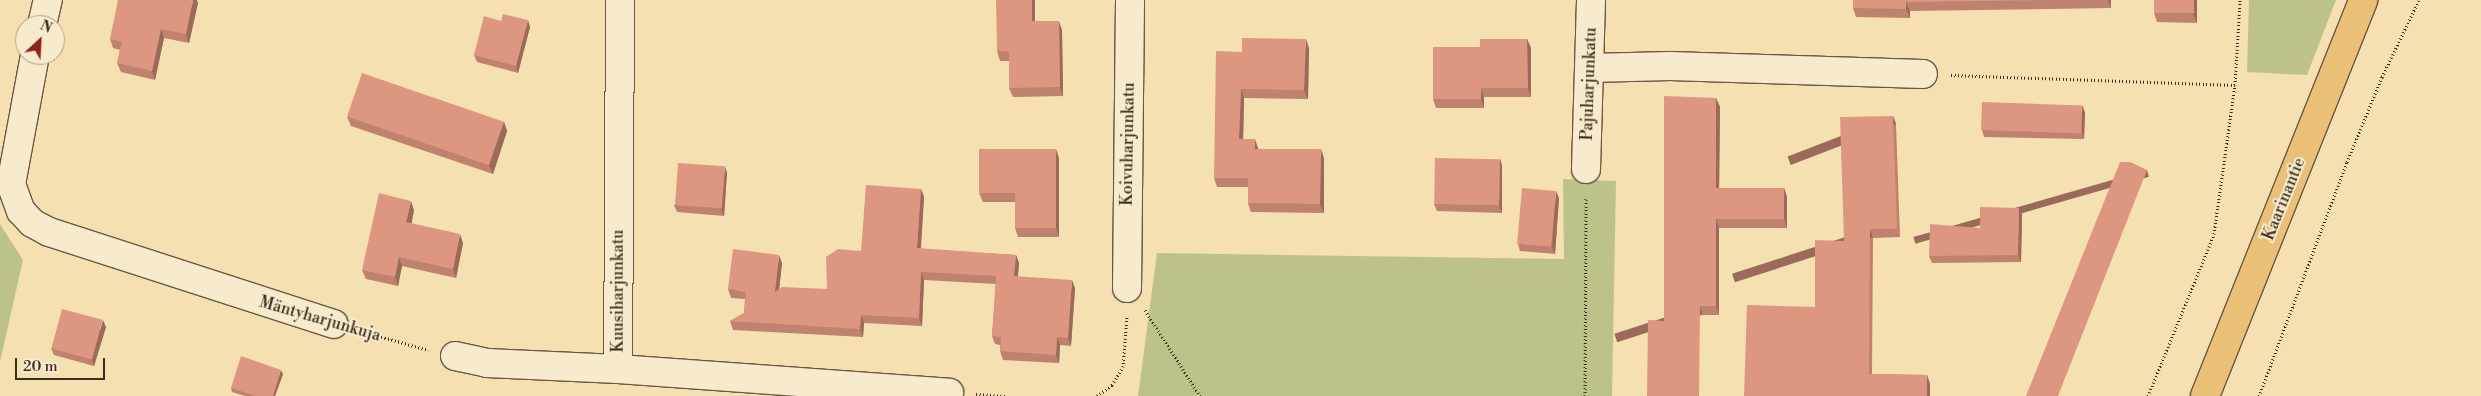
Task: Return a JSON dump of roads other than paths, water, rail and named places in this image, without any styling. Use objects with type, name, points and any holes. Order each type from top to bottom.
[{"type":"main road","name":"Kaarinantie","points":[[2205,396],[2363,1]]},
{"type":"street","points":[[44,15],[48,0]]},
{"type":"street","name":"Kuusiharjunkatu","points":[[620,0],[618,369],[950,393]]},
{"type":"street","name":"Koivuharjunkatu","points":[[1127,288],[1130,0]]},
{"type":"street","name":"Pajuharjunkatu","points":[[1586,169],[1591,0]]},
{"type":"street","name":"Mäntyharjunkuja","points":[[33,65],[12,184],[21,212],[32,223],[76,241],[334,324]]},
{"type":"street","points":[[1590,68],[1670,66],[1923,74]]},
{"type":"street","points":[[454,356],[487,363],[618,369]]}]
